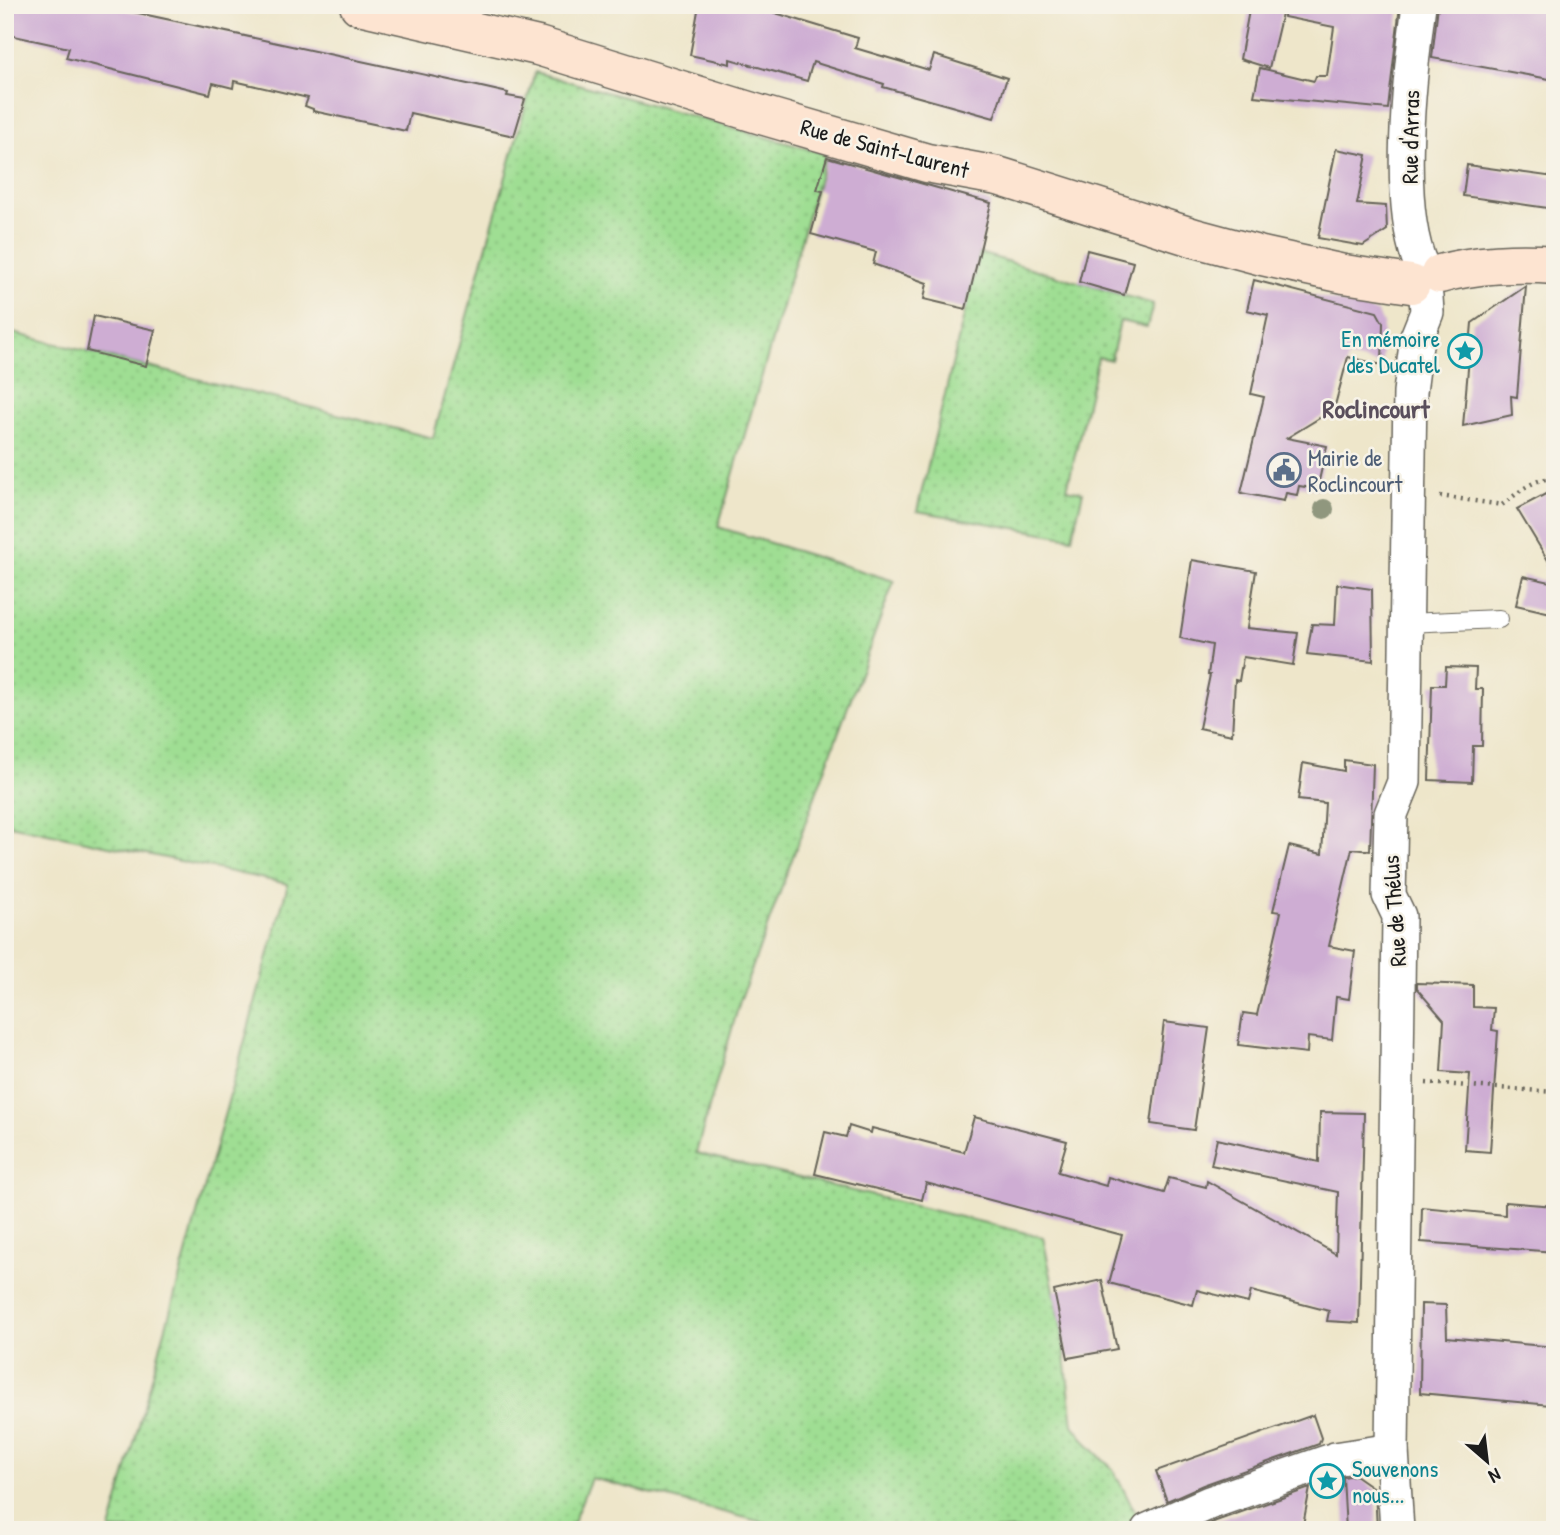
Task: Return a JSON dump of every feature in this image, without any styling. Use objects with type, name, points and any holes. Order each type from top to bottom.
[{"type":"street","name":"Rue de Saint-Laurent","points":[[359,5],[538,46],[927,163],[998,176],[1195,238],[1344,274],[1425,281],[1457,269],[1537,263],[1555,265]]},
{"type":"street","name":"Rue d'Arras","points":[[1419,5],[1407,121],[1409,205],[1414,250],[1425,281]]},
{"type":"street","name":"Rue de Thélus","points":[[1397,1530],[1392,1450],[1399,916],[1389,895],[1390,841],[1391,814],[1404,782],[1410,392],[1416,337],[1427,312],[1425,281]]},
{"type":"street","points":[[1148,1530],[1209,1503],[1335,1459],[1392,1450]]},
{"type":"lane","points":[[1406,623],[1499,619]]},
{"type":"path","points":[[1453,498],[1502,505],[1534,482],[1555,479]]},
{"type":"path","points":[[1398,1082],[1555,1093]]},
{"type":"green space","points":[[535,72],[826,154],[718,527],[894,581],[740,1001],[696,1153],[1043,1237],[1062,1330],[1073,1425],[1091,1448],[1113,1469],[1138,1518],[1117,1530],[793,1530],[591,1478],[570,1530],[110,1530],[288,884],[5,824],[5,331],[433,438]]},
{"type":"green space","points":[[979,253],[1153,304],[1147,327],[1120,321],[1111,360],[1098,357],[1067,489],[1083,492],[1072,538],[917,511]]},
{"type":"building","points":[[5,5],[101,5],[477,86],[525,99],[514,136],[410,113],[406,131],[313,111],[305,106],[308,98],[234,81],[233,88],[213,83],[210,94],[66,58],[69,48],[5,34]]},
{"type":"building","points":[[699,5],[773,5],[772,12],[858,38],[855,48],[929,70],[934,55],[1007,78],[994,118],[883,87],[884,84],[813,62],[807,81],[730,59],[730,64],[690,55]]},
{"type":"building","points":[[1250,5],[1284,5],[1269,68],[1240,59]]},
{"type":"building","points":[[1285,5],[1400,5],[1388,109],[1254,96],[1260,68],[1314,81],[1316,76],[1327,76],[1334,27],[1284,17]]},
{"type":"building","points":[[1438,5],[1555,5],[1555,80],[1432,58]]},
{"type":"building","points":[[1336,149],[1367,155],[1357,204],[1386,206],[1387,230],[1363,246],[1318,238]]},
{"type":"building","points":[[827,157],[991,203],[966,309],[924,299],[927,283],[873,264],[876,252],[811,234],[823,191],[817,190]]},
{"type":"building","points":[[1467,165],[1555,177],[1555,209],[1463,196]]},
{"type":"building","points":[[1087,250],[1133,262],[1124,295],[1079,282]]},
{"type":"building","points":[[1254,280],[1377,312],[1383,323],[1382,365],[1348,357],[1334,409],[1287,438],[1327,446],[1317,489],[1299,486],[1297,495],[1286,493],[1284,501],[1241,493],[1264,397],[1251,394],[1268,315],[1247,310]]},
{"type":"building","points":[[1526,286],[1517,397],[1511,396],[1512,415],[1463,426],[1472,323]]},
{"type":"building","points":[[94,316],[155,330],[146,366],[87,351]]},
{"type":"building","points":[[1555,489],[1555,572],[1517,509]]},
{"type":"building","points":[[1192,560],[1256,571],[1247,628],[1298,633],[1293,665],[1243,657],[1239,681],[1235,680],[1232,735],[1199,728],[1210,675],[1212,645],[1180,638]]},
{"type":"building","points":[[1523,576],[1555,583],[1555,614],[1516,605]]},
{"type":"building","points":[[1337,584],[1372,589],[1373,661],[1307,654],[1312,624],[1335,625]]},
{"type":"building","points":[[1446,667],[1476,668],[1475,689],[1483,689],[1482,746],[1473,746],[1472,782],[1429,780],[1432,685],[1445,685]]},
{"type":"building","points":[[1344,760],[1373,764],[1370,851],[1352,849],[1329,946],[1355,951],[1349,999],[1336,997],[1332,1040],[1308,1037],[1307,1053],[1238,1045],[1243,1013],[1257,1015],[1281,912],[1273,911],[1289,846],[1322,854],[1325,803],[1298,800],[1303,763],[1344,771]]},
{"type":"building","points":[[1417,983],[1473,985],[1473,1007],[1494,1008],[1492,1030],[1498,1031],[1490,1152],[1465,1150],[1470,1074],[1441,1072],[1444,1020],[1417,989]]},
{"type":"building","points":[[1164,1022],[1209,1028],[1194,1130],[1151,1124]]},
{"type":"building","points":[[1320,1112],[1364,1113],[1359,1323],[1327,1321],[1329,1311],[1251,1291],[1248,1303],[1197,1290],[1193,1305],[1109,1283],[1122,1235],[926,1183],[922,1200],[815,1174],[825,1132],[846,1137],[849,1126],[871,1133],[872,1128],[964,1152],[974,1117],[1067,1141],[1058,1172],[1106,1186],[1108,1177],[1164,1193],[1169,1178],[1206,1187],[1207,1181],[1336,1254],[1338,1192],[1211,1165],[1217,1139],[1319,1162]]},
{"type":"building","points":[[1505,1202],[1555,1206],[1555,1252],[1421,1242],[1422,1207],[1505,1215]]},
{"type":"building","points":[[1102,1280],[1117,1349],[1068,1358],[1054,1291]]},
{"type":"building","points":[[1421,1304],[1446,1305],[1447,1337],[1555,1347],[1555,1374],[1553,1373],[1550,1405],[1420,1393]]},
{"type":"building","points":[[1313,1415],[1321,1438],[1319,1444],[1203,1485],[1167,1501],[1156,1471]]},
{"type":"building","points":[[1355,1475],[1375,1489],[1377,1530],[1346,1530],[1343,1477]]},
{"type":"building","points":[[1310,1488],[1302,1530],[1196,1530],[1216,1521]]},
{"type":"place","name":"En mémoire des Ducatel","points":[[1465,351]]},
{"type":"place","name":"Mairie de Roclincourt","points":[[1284,470]]},
{"type":"place","name":"Souvenons nous...","points":[[1327,1481]]},
{"type":"district","name":"Roclincourt","points":[[1376,408]]}]
